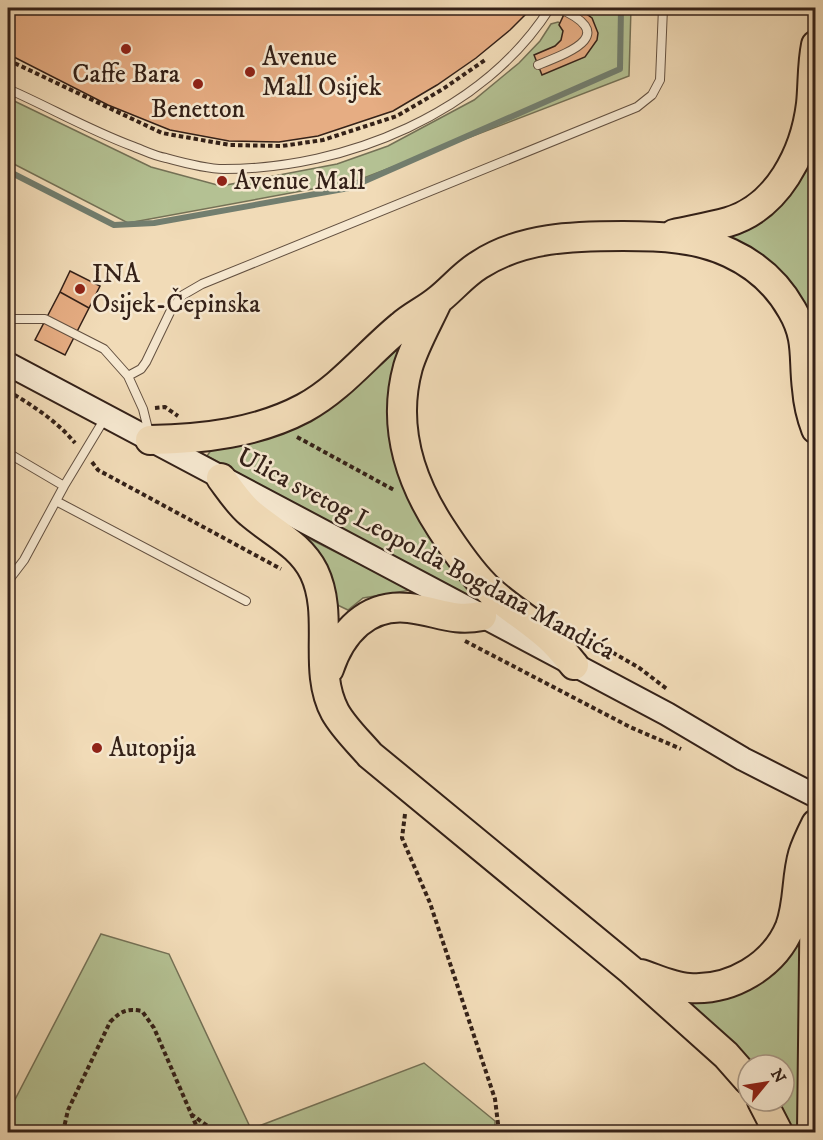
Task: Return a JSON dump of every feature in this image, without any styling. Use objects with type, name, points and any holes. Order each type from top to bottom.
[{"type":"highway","points":[[666,236],[730,222],[771,195],[790,170],[801,147],[810,105],[816,45]]},
{"type":"highway","points":[[150,440],[191,439],[222,435],[282,418],[305,407],[327,393],[402,325],[439,300],[461,278],[479,265],[496,256],[540,241],[575,236],[666,236],[709,245],[729,252],[764,275],[779,290],[802,330],[806,352],[807,388],[816,429]]},
{"type":"highway","points":[[439,300],[418,342],[402,398],[404,441],[412,473],[436,520],[462,559],[484,585],[556,644],[574,665]]},
{"type":"highway","points":[[221,478],[249,512],[285,538],[301,553],[313,572],[321,591],[324,614],[325,680],[335,711],[345,727],[370,754],[632,971],[736,1066]]},
{"type":"highway","points":[[325,680],[334,653],[343,638],[353,626],[376,613],[407,607],[454,618],[469,619],[482,616]]},
{"type":"highway","points":[[632,971],[669,984],[689,988],[713,987],[748,975],[765,962],[781,943],[790,927],[797,899],[803,853],[816,824]]},
{"type":"highway","points":[[812,1132],[816,849]]},
{"type":"highway","points":[[768,1113],[778,1132]]},
{"type":"main road","name":"Ulica svetog Leopolda Bogdana Mandića","points":[[8,364],[667,714],[743,759],[816,796]]},
{"type":"lane","points":[[8,87],[101,134],[163,158],[222,169],[280,166],[333,156],[384,139],[448,105],[468,93],[510,59],[536,30],[550,8]]},
{"type":"lane","points":[[538,65],[573,51],[584,43],[587,37],[586,27],[578,17],[558,8]]},
{"type":"lane","points":[[128,376],[141,369],[146,362],[172,308],[183,295],[202,284],[637,107],[652,95],[660,80],[663,8]]},
{"type":"lane","points":[[8,319],[45,319],[104,349],[128,376],[143,409],[150,440]]},
{"type":"lane","points":[[8,581],[24,560],[105,417]]},
{"type":"lane","points":[[8,453],[64,486]]},
{"type":"lane","points":[[56,501],[246,601]]},
{"type":"path","points":[[8,60],[162,133],[230,146],[282,146],[323,140],[397,116],[443,89],[487,58]]},
{"type":"path","points":[[8,391],[33,406]]},
{"type":"path","points":[[404,806],[406,819],[402,838],[430,903],[492,1088],[499,1132]]},
{"type":"path","points":[[63,1132],[68,1110],[110,1022],[120,1012],[130,1008],[142,1011],[154,1028],[199,1132]]},
{"type":"path","points":[[191,1114],[216,1132]]},
{"type":"green space","points":[[593,8],[631,8],[629,76],[356,181],[128,223],[8,161],[8,98],[151,167],[221,186],[337,164],[388,146],[474,100],[519,63],[540,41],[551,24],[558,22],[567,27]]},
{"type":"green space","points":[[815,141],[815,326],[810,327],[712,231]]},
{"type":"green space","points":[[408,327],[391,423],[475,592],[468,601],[207,456],[216,443],[286,426]]},
{"type":"green space","points":[[300,534],[411,590],[363,598],[348,610],[329,601]]},
{"type":"green space","points":[[805,922],[802,1132],[788,1132],[779,1113],[796,1113],[796,1053],[736,1053],[676,995],[716,997]]},
{"type":"green space","points":[[101,934],[169,954],[251,1129],[424,1063],[495,1121],[495,1132],[8,1132],[8,1113]]},
{"type":"building","name":"Avenue Mall Osijek","points":[[8,8],[532,8],[476,58],[393,111],[318,136],[279,142],[229,141],[170,130],[108,105],[8,54]]},
{"type":"building","points":[[567,8],[578,8],[592,18],[598,33],[597,40],[585,57],[542,75],[534,55],[555,46],[561,40],[563,31],[559,25]]},
{"type":"building","name":"INA Osijek-Čepinska","points":[[70,271],[100,286],[89,308],[60,292]]},
{"type":"building","points":[[60,292],[89,308],[65,355],[35,340]]},
{"type":"waterway","points":[[8,171],[114,225],[154,223],[349,188],[620,69],[621,8]]},
{"type":"place","name":"Caffe Bara","points":[[126,49]]},
{"type":"place","name":"Avenue Mall Osijek","points":[[250,72]]},
{"type":"place","name":"Benetton","points":[[198,84]]},
{"type":"place","name":"Avenue Mall","points":[[222,181]]},
{"type":"place","name":"INA Osijek-Čepinska","points":[[80,289]]},
{"type":"place","name":"Autopija","points":[[97,748]]}]
